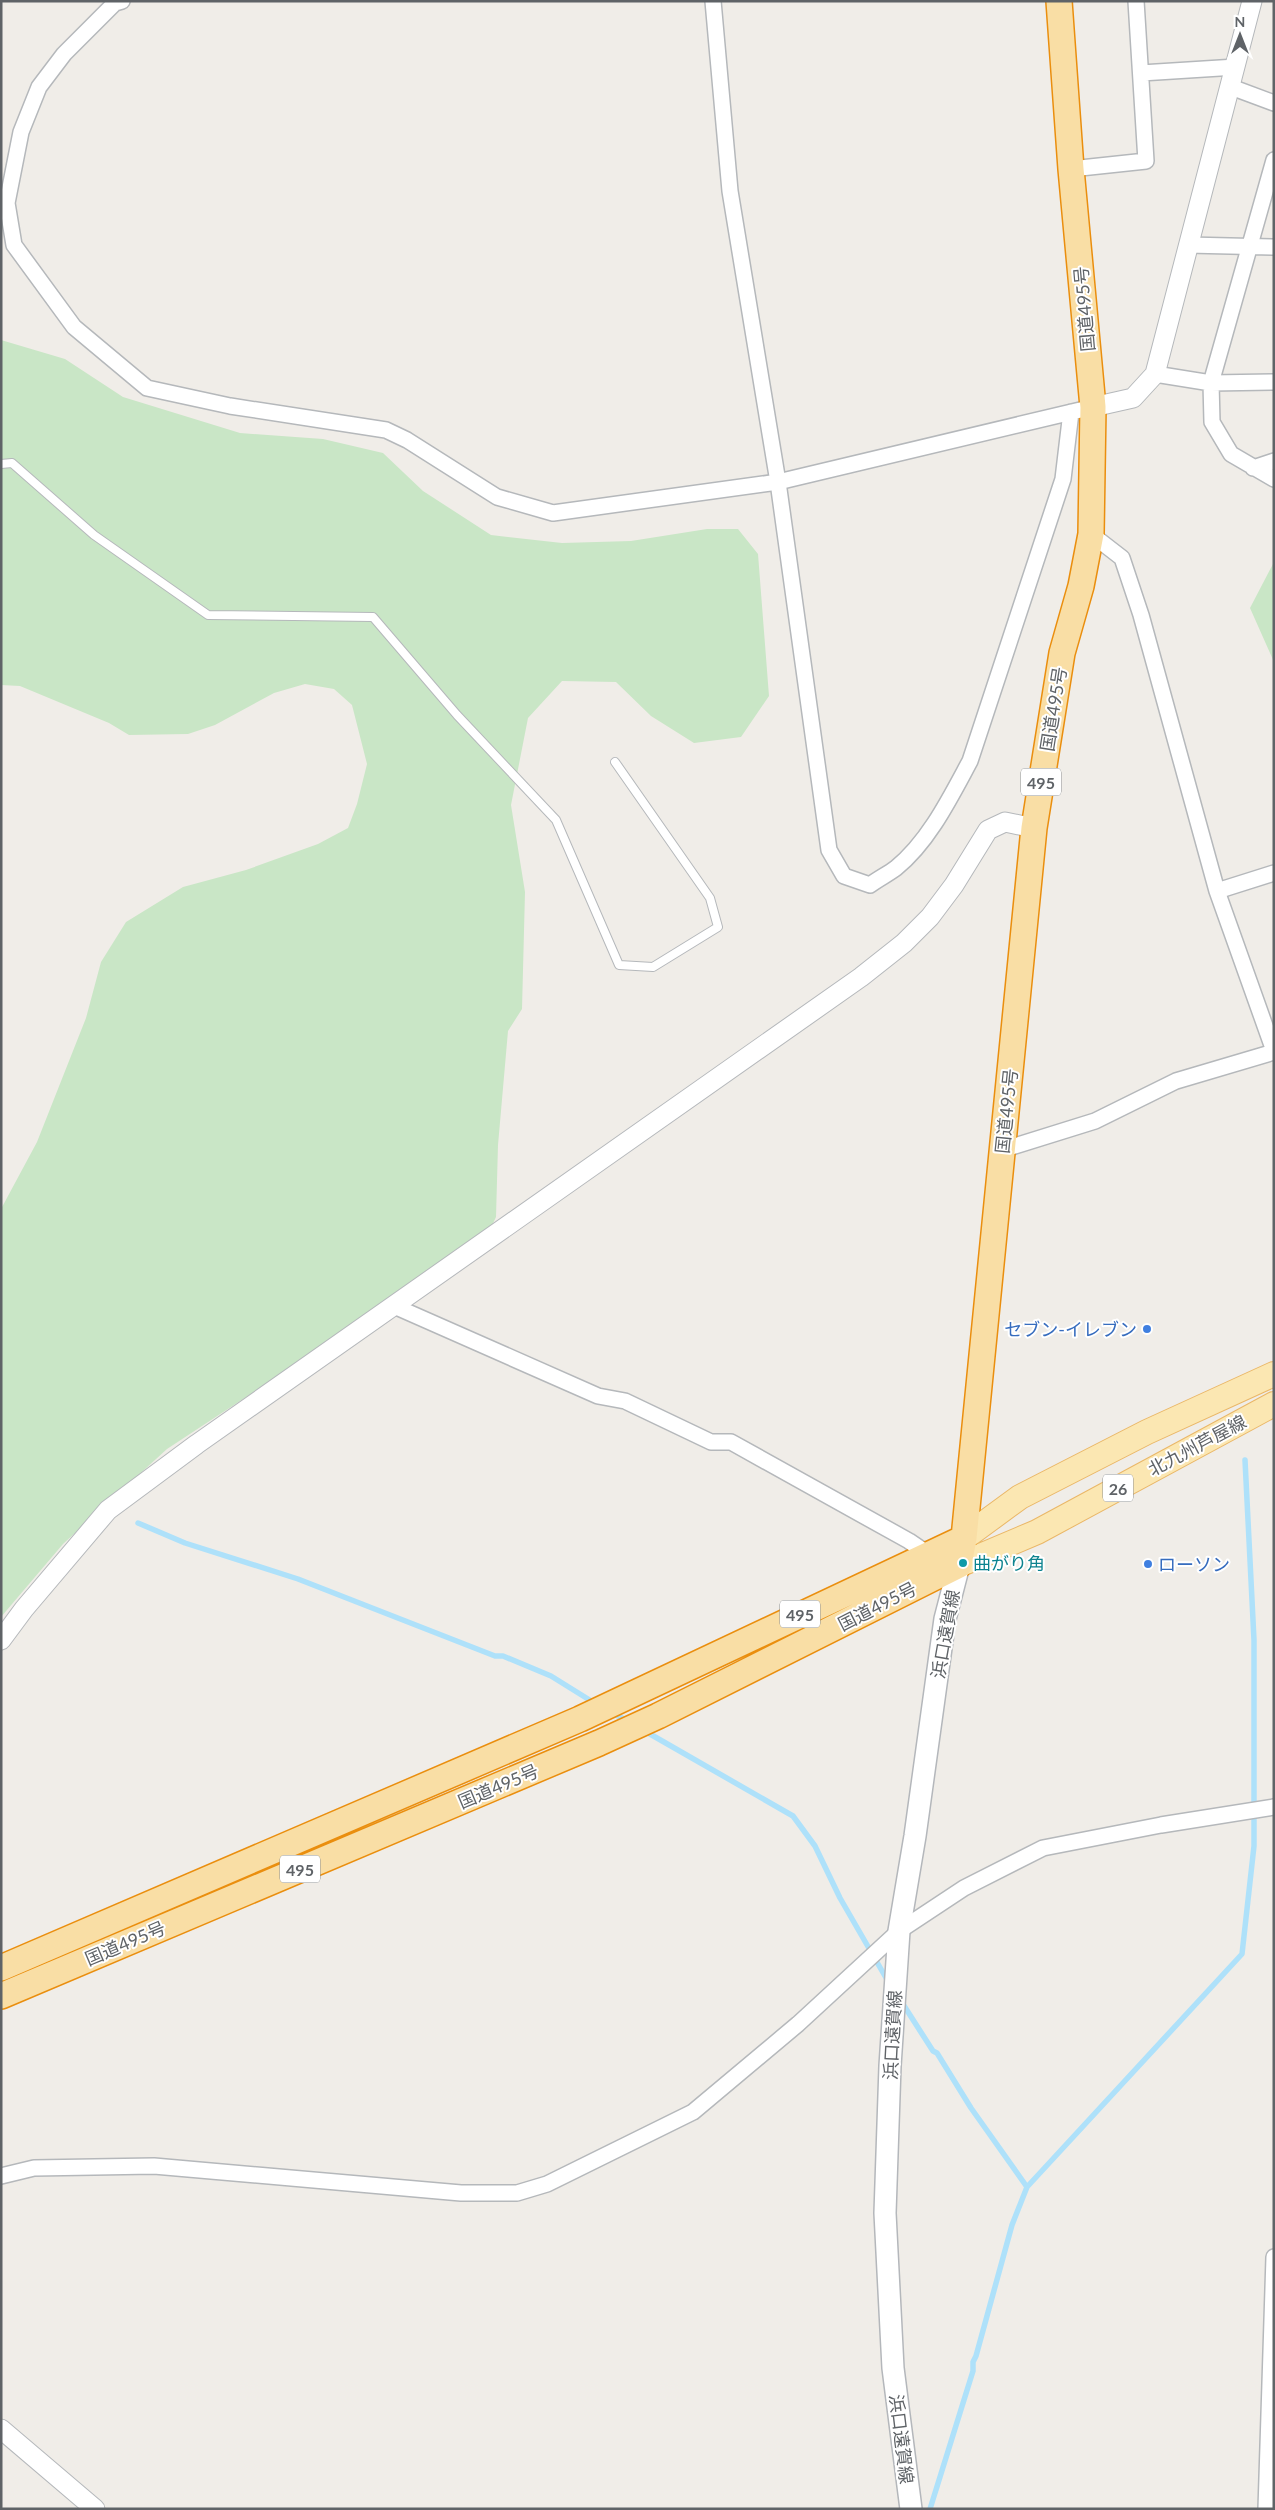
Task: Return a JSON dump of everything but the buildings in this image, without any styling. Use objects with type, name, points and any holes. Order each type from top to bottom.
[{"type":"highway","name":"国道495号","points":[[1,1996],[599,1743],[658,1716],[959,1565],[964,1538],[1034,828],[1062,653],[1081,586],[1091,534],[1059,1]]},
{"type":"highway","name":"国道495号","points":[[1,1968],[580,1719],[964,1538]]},
{"type":"main road","name":"北九州芦屋線","points":[[964,1538],[1020,1497],[1147,1432],[1274,1374]]},
{"type":"main road","name":"北九州芦屋線","points":[[959,1565],[1037,1532],[1274,1404]]},
{"type":"main road","name":"浜口遠賀線","points":[[911,2509],[893,2368],[885,2213],[890,2066],[899,1930],[915,1836],[944,1619],[959,1565]]},
{"type":"street","points":[[122,1],[115,3],[64,54],[38,87],[21,132],[7,204],[14,245],[74,327],[147,388],[266,412],[386,430],[407,440],[497,497],[553,512],[778,482],[1133,398],[1155,374],[1252,1]]},
{"type":"street","points":[[713,1],[730,191],[778,482],[829,850],[844,876],[870,885],[896,868],[920,842],[948,803],[970,761],[1063,479],[1082,409]]},
{"type":"street","points":[[1070,169],[1146,161],[1136,1]]},
{"type":"street","points":[[1141,73],[1236,67]]},
{"type":"street","points":[[1231,87],[1274,103]]},
{"type":"street","points":[[1274,160],[1211,383],[1212,422],[1230,454],[1274,479]]},
{"type":"street","points":[[1188,245],[1274,247]]},
{"type":"street","points":[[1155,374],[1211,383],[1274,382]]},
{"type":"street","points":[[1253,468],[1274,461]]},
{"type":"street","points":[[1002,1150],[1095,1120],[1176,1081],[1274,1052],[1217,891],[1142,614],[1122,558],[1091,534]]},
{"type":"street","points":[[1,1640],[108,1510],[198,1444],[861,978],[904,943],[930,917],[954,885],[988,830],[1005,822],[1034,828]]},
{"type":"street","points":[[1217,891],[1274,873]]},
{"type":"street","points":[[394,1306],[598,1396],[625,1401],[711,1442],[731,1442],[910,1541],[928,1554]]},
{"type":"street","points":[[1,2176],[34,2168],[154,2166],[461,2193],[517,2193],[547,2184],[693,2112],[798,2024],[899,1930],[964,1888],[1043,1848],[1161,1825],[1274,1807]]},
{"type":"street","points":[[1266,2509],[1274,2257]]},
{"type":"street","points":[[1,2429],[95,2509]]},
{"type":"lane","points":[[1,464],[12,464],[94,535],[208,614],[373,617],[457,715],[556,820],[619,965],[653,967],[718,927],[710,898],[615,762]]},
{"type":"green space","points":[[1,340],[65,359],[123,397],[240,433],[323,439],[383,453],[423,491],[491,535],[562,543],[631,541],[707,529],[738,529],[758,554],[769,696],[741,737],[694,743],[651,716],[616,682],[562,681],[528,718],[511,805],[525,892],[522,1009],[508,1031],[498,1145],[496,1217],[485,1240],[167,1449],[63,1544],[1,1617],[1,1209],[37,1142],[86,1018],[101,962],[126,922],[183,887],[246,870],[318,844],[348,828],[357,804],[367,764],[352,705],[334,689],[305,684],[274,693],[215,725],[188,734],[129,735],[109,723],[20,686],[1,685]]},
{"type":"green space","points":[[1274,562],[1274,662],[1250,608]]},
{"type":"waterway","points":[[930,2509],[973,2371],[973,2362],[1012,2225],[1027,2187],[1242,1954],[1254,1846],[1254,1640],[1245,1460]]},
{"type":"waterway","points":[[138,1523],[185,1543],[298,1579],[495,1656],[503,1656],[551,1676],[596,1704]]},
{"type":"waterway","points":[[611,1712],[629,1722]]},
{"type":"waterway","points":[[643,1730],[793,1816],[815,1846],[840,1898],[889,1983]]},
{"type":"waterway","points":[[901,2001],[933,2051],[937,2053],[971,2108],[1027,2187]]},
{"type":"place","name":"セブン-イレブン","points":[[1147,1329]]},
{"type":"place","name":"曲がり角","points":[[963,1563]]},
{"type":"place","name":"ローソン","points":[[1148,1564]]}]
